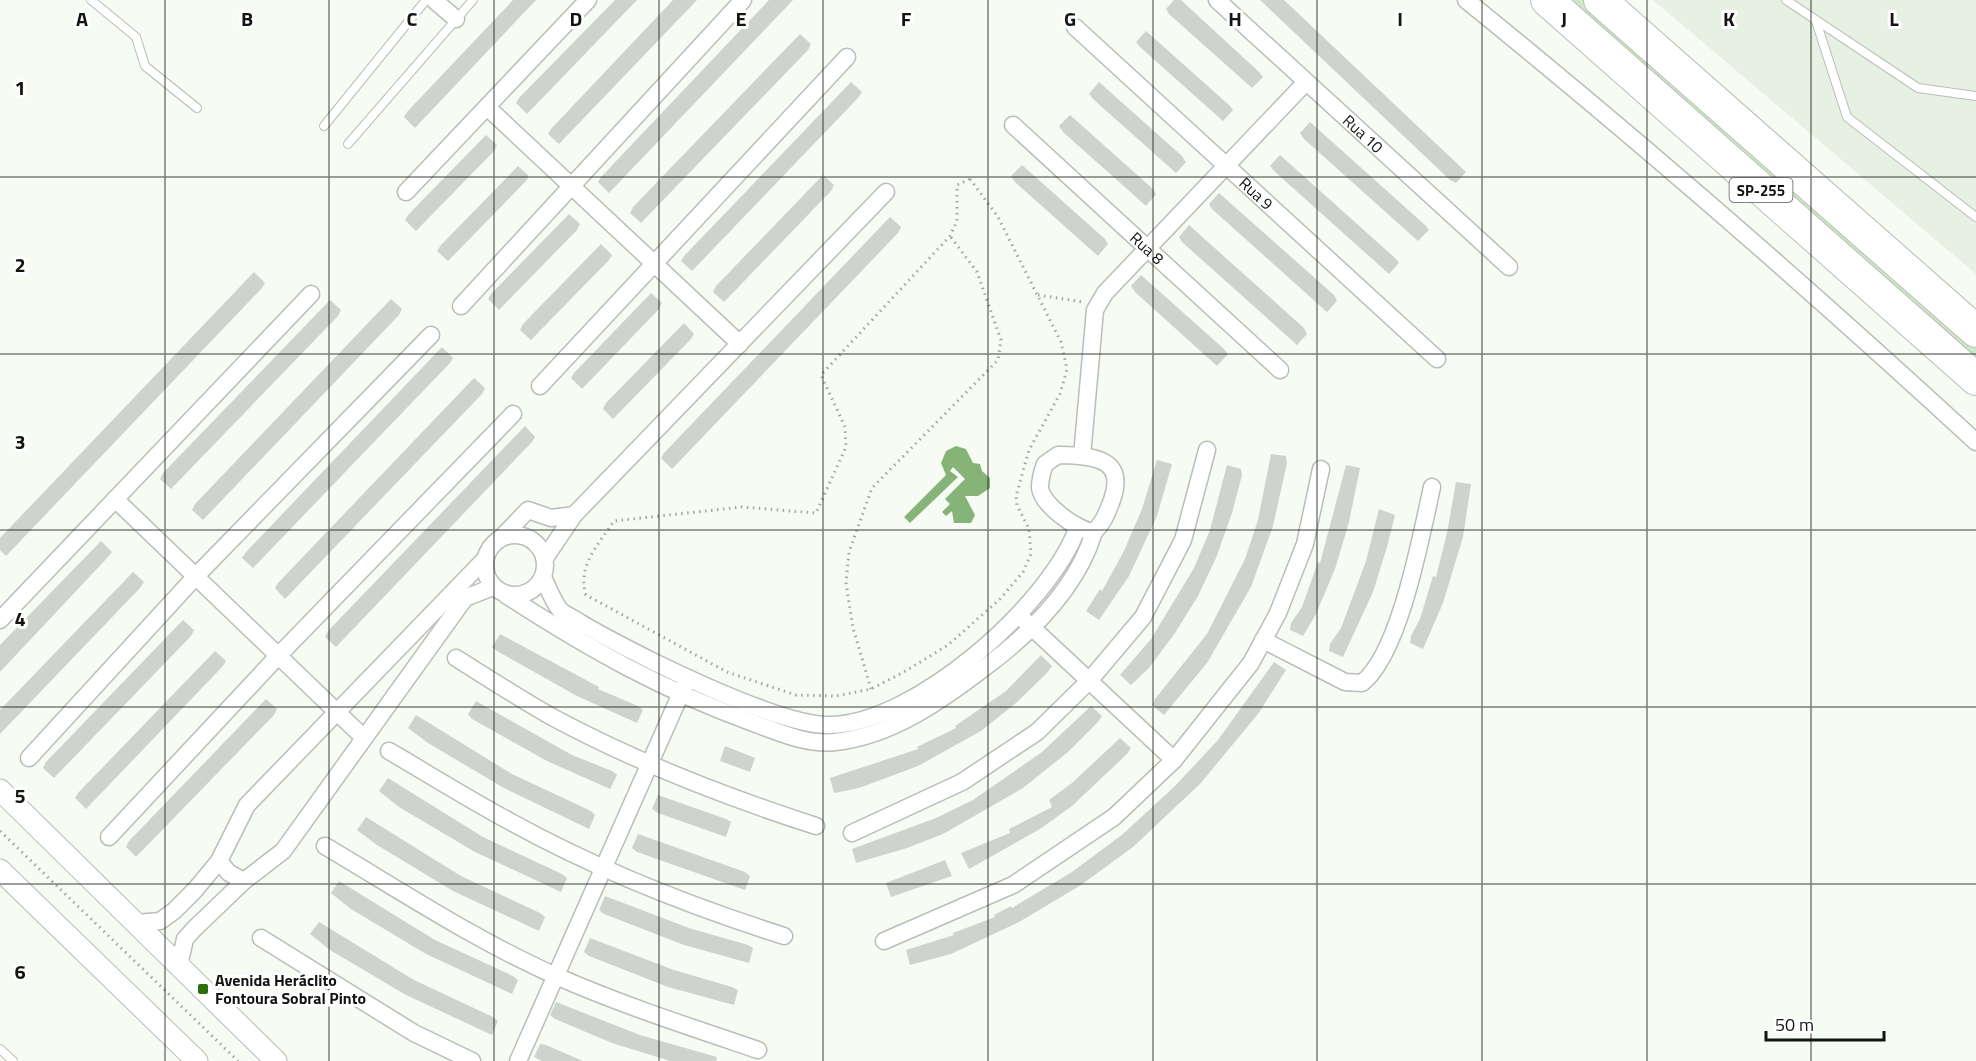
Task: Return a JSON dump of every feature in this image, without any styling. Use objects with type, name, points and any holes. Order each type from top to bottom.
[{"type":"highway","name":"SP-255","points":[[1547,0],[1976,379]]},
{"type":"highway","name":"SP-255","points":[[1600,0],[1976,331]]},
{"type":"street","points":[[434,0],[456,19]]},
{"type":"street","points":[[406,192],[588,0]]},
{"type":"street","points":[[461,306],[570,185],[743,0]]},
{"type":"street","name":"Rua 10","points":[[1217,0],[1509,267]]},
{"type":"street","points":[[1466,0],[1588,99],[1870,344],[1976,442]]},
{"type":"street","name":"Rua 9","points":[[1075,27],[1228,165],[1437,360]]},
{"type":"street","points":[[540,386],[652,263],[847,57]]},
{"type":"street","points":[[1082,456],[1095,310],[1105,293],[1306,82]]},
{"type":"street","points":[[487,107],[740,345]]},
{"type":"street","name":"Rua 8","points":[[1013,125],[1280,370]]},
{"type":"street","points":[[545,558],[573,515],[886,192]]},
{"type":"street","points":[[0,620],[311,294]]},
{"type":"street","points":[[29,758],[196,576],[431,335]]},
{"type":"street","points":[[109,837],[279,655],[513,414]]},
{"type":"street","points":[[852,833],[962,782],[1037,732],[1089,681],[1143,617],[1183,540],[1207,450]]},
{"type":"street","points":[[484,559],[486,574],[500,591],[604,657],[681,695],[802,740],[834,742],[864,736],[932,708],[1016,645],[1051,608],[1088,552],[1086,531],[1045,500],[1040,490],[1045,464],[1058,455],[1082,456],[1114,469],[1118,483],[1104,522],[1086,531],[1071,547],[1036,596],[1003,633],[925,692],[860,721],[831,725],[804,722],[688,678],[611,641],[561,610],[543,577]]},
{"type":"street","points":[[884,941],[1013,885],[1114,817],[1174,760],[1251,663],[1278,612],[1305,544],[1321,469]]},
{"type":"street","points":[[1263,640],[1345,682],[1362,683],[1375,673],[1407,596],[1432,487]]},
{"type":"street","points":[[116,499],[363,738]]},
{"type":"street","points":[[136,924],[160,921],[174,911],[219,861],[247,805],[484,559],[491,546],[528,510],[551,518],[573,515]]},
{"type":"street","points":[[179,966],[185,939],[244,881],[283,851],[465,598],[500,591],[521,596],[534,589],[543,577],[545,558],[542,549],[531,538],[517,534],[502,537]]},
{"type":"street","points":[[1019,615],[1174,760]]},
{"type":"street","points":[[456,658],[553,717],[650,765],[735,800],[816,826]]},
{"type":"street","points":[[518,1061],[688,678]]},
{"type":"street","points":[[389,751],[511,823],[604,868],[700,910],[784,936]]},
{"type":"street","points":[[0,790],[276,1061]]},
{"type":"street","points":[[325,846],[467,932],[556,976],[664,1018],[758,1050]]},
{"type":"street","points":[[219,861],[229,873],[244,881]]},
{"type":"street","points":[[0,870],[197,1061]]},
{"type":"street","points":[[261,938],[414,1033],[472,1061]]},
{"type":"lane","points":[[91,0],[136,37],[145,66],[197,108]]},
{"type":"lane","points":[[324,126],[426,0]]},
{"type":"lane","points":[[348,144],[473,0]]},
{"type":"lane","points":[[1786,0],[1918,88],[1976,96]]},
{"type":"lane","points":[[1816,21],[1847,117],[1976,217]]},
{"type":"lane","points":[[0,1049],[14,1061]]},
{"type":"path","points":[[970,179],[998,217],[1038,295],[1061,342],[1067,369],[1060,394],[1029,450],[1016,496],[1017,505],[1029,529],[1031,554],[1023,572],[1000,598],[948,645],[871,688],[836,696],[796,695],[727,672],[586,595],[581,579],[591,554],[614,521],[742,507],[816,513],[846,447],[845,427],[821,375],[950,236],[957,221],[957,185],[970,179]]},
{"type":"path","points":[[871,688],[854,628],[846,583],[849,552],[872,488],[998,360],[1001,340],[977,272],[950,236]]},
{"type":"path","points":[[1038,295],[1063,301],[1099,304]]},
{"type":"path","points":[[0,831],[238,1061]]},
{"type":"shaded area","points":[[1561,0],[1588,0],[1976,345],[1976,368]]},
{"type":"shaded area","points":[[1653,0],[1976,0],[1976,274]]},
{"type":"shaded area","points":[[956,446],[966,449],[973,463],[980,464],[982,471],[990,478],[990,488],[978,496],[965,496],[975,515],[971,523],[954,523],[952,511],[946,516],[942,512],[950,504],[945,499],[965,479],[953,467],[950,471],[958,477],[910,523],[904,517],[946,475],[941,463],[946,451]]},
{"type":"building","points":[[513,0],[536,0],[415,128],[404,117],[407,112]]},
{"type":"building","points":[[615,0],[637,0],[527,114],[516,103],[519,98]]},
{"type":"building","points":[[673,0],[697,0],[559,144],[548,134],[551,129]]},
{"type":"building","points":[[769,0],[793,0],[609,193],[598,182],[601,177]]},
{"type":"building","points":[[1174,0],[1181,0],[1263,77],[1252,88],[1169,14],[1166,9]]},
{"type":"building","points":[[1260,0],[1284,0],[1466,172],[1456,183],[1450,180]]},
{"type":"building","points":[[1146,31],[1229,105],[1233,110],[1223,121],[1140,47],[1136,42]]},
{"type":"building","points":[[800,34],[811,44],[808,50],[641,223],[630,213],[633,207]]},
{"type":"building","points":[[851,82],[862,92],[858,98],[692,271],[681,261],[684,256]]},
{"type":"building","points":[[1099,82],[1182,156],[1186,162],[1176,173],[1093,99],[1089,94]]},
{"type":"building","points":[[1070,115],[1153,189],[1156,194],[1146,206],[1063,132],[1059,126]]},
{"type":"building","points":[[1310,122],[1425,225],[1429,230],[1418,241],[1304,139],[1300,133]]},
{"type":"building","points":[[486,135],[497,145],[494,151],[416,231],[405,220],[408,215]]},
{"type":"building","points":[[1280,155],[1395,258],[1399,263],[1389,274],[1274,171],[1270,166]]},
{"type":"building","points":[[1022,165],[1105,239],[1108,244],[1098,256],[1015,182],[1011,176]]},
{"type":"building","points":[[518,166],[529,176],[526,181],[448,261],[437,251],[441,245]]},
{"type":"building","points":[[823,175],[834,185],[831,191],[724,302],[713,292],[716,286]]},
{"type":"building","points":[[1219,193],[1334,295],[1337,301],[1327,312],[1212,209],[1209,204]]},
{"type":"building","points":[[569,214],[580,224],[577,230],[499,310],[488,299],[491,294]]},
{"type":"building","points":[[890,217],[901,227],[898,233],[672,469],[661,458],[664,453]]},
{"type":"building","points":[[1189,225],[1304,328],[1307,334],[1297,345],[1182,242],[1179,237]]},
{"type":"building","points":[[601,244],[612,255],[609,260],[531,340],[520,330],[523,324]]},
{"type":"building","points":[[254,272],[265,283],[262,288],[6,556],[0,550],[0,538]]},
{"type":"building","points":[[1141,275],[1224,349],[1228,354],[1217,366],[1135,292],[1131,286]]},
{"type":"building","points":[[651,293],[662,303],[659,309],[582,389],[571,378],[574,373]]},
{"type":"building","points":[[391,299],[402,309],[399,315],[203,520],[192,510],[195,504]]},
{"type":"building","points":[[330,300],[341,310],[338,316],[171,489],[160,479],[163,473]]},
{"type":"building","points":[[684,323],[694,334],[691,339],[613,419],[603,409],[606,403]]},
{"type":"building","points":[[442,347],[453,358],[450,363],[253,568],[242,558],[246,552]]},
{"type":"building","points":[[474,378],[485,388],[482,394],[285,599],[275,588],[278,583]]},
{"type":"building","points":[[525,426],[535,437],[532,442],[336,647],[325,637],[328,631]]},
{"type":"building","points":[[1271,454],[1286,456],[1287,463],[1273,526],[1251,587],[1207,663],[1164,715],[1152,705],[1155,699],[1207,634],[1245,559],[1258,520]]},
{"type":"building","points":[[1157,460],[1172,464],[1157,516],[1129,576],[1099,620],[1086,611],[1100,589],[1102,591],[1124,551],[1142,509]]},
{"type":"building","points":[[1227,465],[1241,469],[1242,475],[1232,513],[1216,558],[1198,596],[1175,633],[1149,668],[1131,685],[1120,675],[1151,639],[1194,568],[1210,530]]},
{"type":"building","points":[[1346,465],[1360,468],[1349,522],[1335,569],[1316,614],[1303,636],[1290,630],[1291,623],[1302,607],[1318,562],[1320,563]]},
{"type":"building","points":[[1456,482],[1471,484],[1463,537],[1443,603],[1423,649],[1410,643],[1411,636],[1420,619],[1433,576],[1436,577]]},
{"type":"building","points":[[1379,509],[1395,515],[1373,592],[1343,657],[1329,651],[1330,644],[1341,628],[1366,561]]},
{"type":"building","points":[[101,541],[112,552],[0,672],[0,645]]},
{"type":"building","points":[[133,572],[144,582],[140,588],[0,734],[0,710]]},
{"type":"building","points":[[183,620],[194,630],[191,636],[54,778],[43,768],[46,762]]},
{"type":"building","points":[[500,634],[599,687],[598,689],[638,706],[643,710],[637,723],[577,696],[497,651],[492,647]]},
{"type":"building","points":[[215,651],[226,661],[223,666],[86,809],[75,798],[78,793]]},
{"type":"building","points":[[1041,655],[1052,666],[1048,672],[1016,703],[981,731],[918,766],[859,788],[834,793],[830,778],[918,749],[917,747],[956,728],[955,726],[1006,691]]},
{"type":"building","points":[[1274,662],[1286,670],[1258,714],[1200,784],[1133,847],[1081,885],[1019,922],[951,954],[910,965],[906,950],[954,935],[953,933],[995,917],[994,915],[1011,906],[1012,908],[1072,872],[1123,834],[1175,786],[1218,740]]},
{"type":"building","points":[[266,699],[277,709],[274,715],[136,857],[126,847],[129,841]]},
{"type":"building","points":[[476,701],[572,755],[612,771],[617,775],[610,789],[547,761],[472,719],[468,714]]},
{"type":"building","points":[[1091,706],[1102,716],[1098,722],[1068,752],[1023,788],[943,834],[907,848],[856,863],[852,849],[936,818],[973,800],[1042,752]]},
{"type":"building","points":[[416,715],[512,774],[591,811],[595,815],[589,829],[504,788],[428,743],[408,728]]},
{"type":"building","points":[[1120,738],[1131,748],[1127,754],[1072,806],[1040,829],[969,869],[961,853],[1010,833],[1009,829],[1052,807],[1049,800],[1072,783]]},
{"type":"building","points":[[725,746],[755,758],[750,772],[720,761]]},
{"type":"building","points":[[388,778],[483,837],[562,874],[567,878],[561,892],[475,852],[399,807],[379,791]]},
{"type":"building","points":[[658,795],[731,822],[726,837],[658,813],[652,809]]},
{"type":"building","points":[[366,817],[461,876],[540,913],[545,917],[539,931],[453,891],[377,845],[357,830]]},
{"type":"building","points":[[638,834],[745,872],[750,876],[745,890],[637,852],[632,848]]},
{"type":"building","points":[[945,860],[952,876],[891,897],[886,883]]},
{"type":"building","points":[[339,881],[435,940],[513,976],[518,980],[512,994],[426,954],[351,909],[331,893]]},
{"type":"building","points":[[605,896],[689,928],[748,945],[753,948],[749,963],[684,945],[604,914],[599,910]]},
{"type":"building","points":[[319,922],[414,980],[493,1017],[498,1021],[492,1035],[406,995],[330,950],[310,934]]},
{"type":"building","points":[[590,938],[674,970],[732,987],[738,990],[734,1005],[668,987],[589,956],[584,952]]},
{"type":"building","points":[[556,1002],[640,1035],[717,1057],[716,1061],[670,1061],[612,1043],[555,1019],[550,1015]]},
{"type":"building","points":[[540,1044],[583,1061],[542,1061],[534,1057]]},
{"type":"place","name":"Avenida Heráclito Fontoura Sobral Pinto","points":[[203,989]]}]
